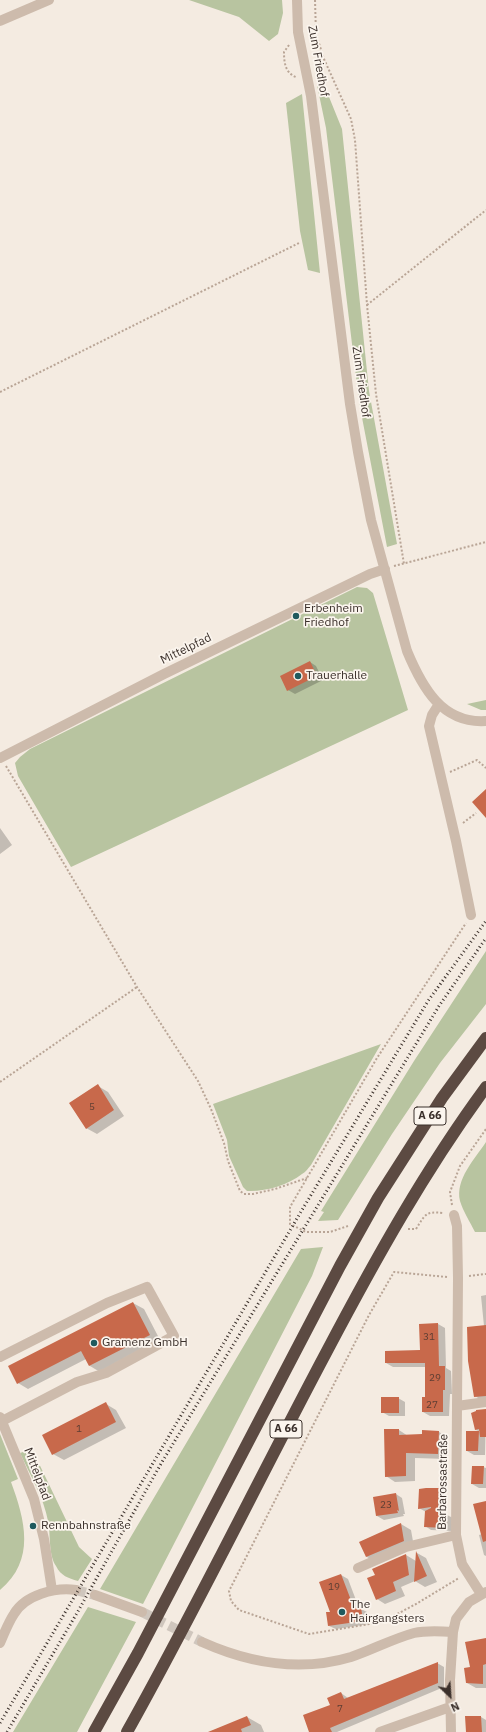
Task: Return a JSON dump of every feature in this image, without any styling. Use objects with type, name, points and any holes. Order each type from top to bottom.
[{"type":"highway","name":"A 66","points":[[94,1732],[138,1653],[340,1266],[378,1198],[442,1098],[486,1038]]},
{"type":"highway","name":"A 66","points":[[127,1732],[164,1665],[371,1268],[404,1209],[467,1113],[486,1087]]},
{"type":"street","points":[[1,21],[48,0]]},
{"type":"street","name":"Zum Friedhof","points":[[297,0],[300,41],[308,76],[350,404],[371,520],[415,671],[426,689],[439,704],[453,715],[465,720],[486,721]]},
{"type":"street","name":"Mittelpfad","points":[[0,757],[164,674],[385,568]]},
{"type":"street","points":[[439,704],[432,715],[429,726],[453,828],[471,915]]},
{"type":"street","name":"Barbarossastraße","points":[[451,1732],[450,1680],[453,1632],[459,1614],[469,1602],[483,1593],[467,1574],[462,1564],[456,1535],[458,1243],[457,1226],[454,1215]]},
{"type":"street","points":[[0,1357],[107,1303],[146,1287],[174,1336],[106,1373],[77,1382],[1,1419]]},
{"type":"street","points":[[457,1406],[486,1402]]},
{"type":"street","name":"Mittelpfad","points":[[1,1419],[34,1499],[44,1539],[52,1590]]},
{"type":"street","points":[[358,1568],[406,1547],[456,1535]]},
{"type":"street","points":[[0,1643],[14,1613],[28,1601],[52,1590],[76,1590]]},
{"type":"street","points":[[95,1595],[142,1612]]},
{"type":"street","points":[[202,1642],[240,1657],[277,1664],[304,1665],[351,1657],[425,1631],[453,1632]]},
{"type":"street","points":[[380,1732],[450,1706]]},
{"type":"path","points":[[315,0],[316,34],[351,119],[355,140],[367,305],[376,394],[404,564],[486,542]]},
{"type":"path","points":[[300,41],[288,45],[284,52],[284,63],[289,73],[295,77],[308,76]]},
{"type":"path","points":[[367,305],[486,210]]},
{"type":"path","points":[[0,392],[299,243]]},
{"type":"path","points":[[0,757],[137,987],[201,1088],[224,1143],[228,1161],[240,1191],[244,1194],[252,1194],[275,1189],[308,1177]]},
{"type":"path","points":[[440,777],[477,760],[486,768]]},
{"type":"path","points":[[453,828],[476,813]]},
{"type":"path","points":[[346,1226],[330,1232],[306,1232],[290,1224],[290,1207],[377,1058],[471,915]]},
{"type":"path","points":[[0,1082],[137,987]]},
{"type":"path","points":[[416,1229],[425,1214],[431,1212],[454,1215],[450,1192],[460,1166],[486,1129]]},
{"type":"path","points":[[467,1574],[382,1622],[309,1634],[239,1610],[231,1601],[229,1591],[369,1315],[394,1272],[458,1278],[486,1274]]},
{"type":"green space","points":[[189,0],[282,0],[283,13],[278,34],[269,41],[239,17]]},
{"type":"green space","points":[[317,85],[325,87],[342,129],[369,391],[397,544],[387,547],[359,402],[326,128]]},
{"type":"green space","points":[[302,94],[320,273],[308,270],[300,231],[286,103]]},
{"type":"green space","points":[[357,587],[367,588],[373,593],[408,710],[71,867],[18,776],[15,763],[20,757],[30,749]]},
{"type":"green space","points":[[486,700],[486,710],[481,710],[467,704]]},
{"type":"green space","points":[[486,951],[486,1004],[440,1063],[392,1134],[338,1220],[318,1221],[324,1212],[321,1211],[414,1061]]},
{"type":"green space","points":[[381,1044],[311,1165],[306,1171],[296,1178],[276,1187],[247,1191],[243,1187],[229,1156],[227,1140],[213,1104]]},
{"type":"green space","points":[[486,1142],[486,1232],[475,1232],[461,1205],[459,1193],[463,1177]]},
{"type":"green space","points":[[323,1247],[312,1276],[143,1604],[100,1589],[301,1249]]},
{"type":"green space","points":[[0,1434],[18,1479],[11,1482],[20,1511],[24,1539],[23,1553],[19,1566],[0,1590]]},
{"type":"green space","points":[[32,1449],[79,1547],[92,1559],[78,1581],[68,1578],[63,1574],[53,1561],[46,1512],[40,1495],[20,1453]]},
{"type":"green space","points":[[88,1607],[136,1622],[77,1732],[13,1732]]},
{"type":"building","name":"Trauerhalle","points":[[310,661],[317,676],[287,691],[280,676]]},
{"type":"building","points":[[486,789],[486,818],[472,802]]},
{"type":"building","points":[[98,1084],[114,1110],[86,1129],[69,1103]]},
{"type":"building","name":"Gramenz GmbH","points":[[133,1302],[150,1335],[89,1366],[81,1351],[17,1384],[8,1366]]},
{"type":"building","points":[[438,1323],[439,1366],[445,1366],[443,1412],[422,1412],[422,1397],[425,1397],[425,1363],[385,1363],[385,1351],[420,1350],[419,1324]]},
{"type":"building","points":[[486,1325],[486,1396],[474,1397],[468,1361],[467,1327]]},
{"type":"building","points":[[381,1397],[399,1397],[399,1413],[381,1413]]},
{"type":"building","points":[[106,1402],[116,1422],[52,1455],[42,1435]]},
{"type":"building","points":[[486,1409],[486,1437],[480,1437],[479,1429],[475,1430],[471,1413],[476,1410]]},
{"type":"building","points":[[384,1429],[399,1429],[399,1435],[422,1434],[422,1430],[439,1431],[438,1454],[406,1453],[406,1476],[385,1477]]},
{"type":"building","points":[[466,1431],[479,1431],[478,1451],[466,1451]]},
{"type":"building","points":[[472,1466],[484,1466],[483,1484],[471,1484]]},
{"type":"building","points":[[439,1488],[438,1513],[447,1514],[446,1528],[424,1527],[425,1511],[431,1507],[418,1509],[419,1489]]},
{"type":"building","points":[[396,1493],[398,1513],[376,1516],[373,1497]]},
{"type":"building","points":[[486,1501],[486,1541],[483,1542],[473,1504]]},
{"type":"building","points":[[401,1523],[404,1541],[366,1557],[359,1542]]},
{"type":"building","points":[[416,1551],[427,1576],[414,1582]]},
{"type":"building","points":[[406,1554],[409,1575],[393,1582],[396,1591],[376,1600],[367,1578],[375,1575],[372,1569]]},
{"type":"building","points":[[341,1574],[354,1608],[361,1607],[363,1621],[328,1626],[326,1612],[330,1612],[319,1582]]},
{"type":"building","points":[[486,1638],[486,1664],[483,1665],[483,1684],[466,1683],[464,1668],[470,1667],[465,1642]]},
{"type":"building","points":[[438,1662],[438,1683],[330,1728],[332,1732],[309,1732],[303,1715],[330,1705],[327,1698],[341,1692],[344,1699]]},
{"type":"building","points":[[247,1716],[251,1725],[241,1729],[242,1732],[208,1732]]},
{"type":"building","points":[[465,1716],[481,1716],[482,1732],[466,1732]]},
{"type":"tunnel","points":[[76,1590],[95,1595]]},
{"type":"tunnel","points":[[142,1612],[202,1642]]},
{"type":"railway","points":[[0,1723],[302,1210],[428,1001],[486,921]]},
{"type":"railway","points":[[7,1732],[77,1613],[162,1462],[439,1006],[486,938]]},
{"type":"place","name":"Erbenheim Friedhof","points":[[296,616]]},
{"type":"place","name":"Trauerhalle","points":[[298,676]]},
{"type":"place","name":"Gramenz GmbH","points":[[94,1343]]},
{"type":"place","name":"Rennbahnstraße","points":[[33,1526]]},
{"type":"place","name":"The Hairgangsters","points":[[342,1612]]}]
